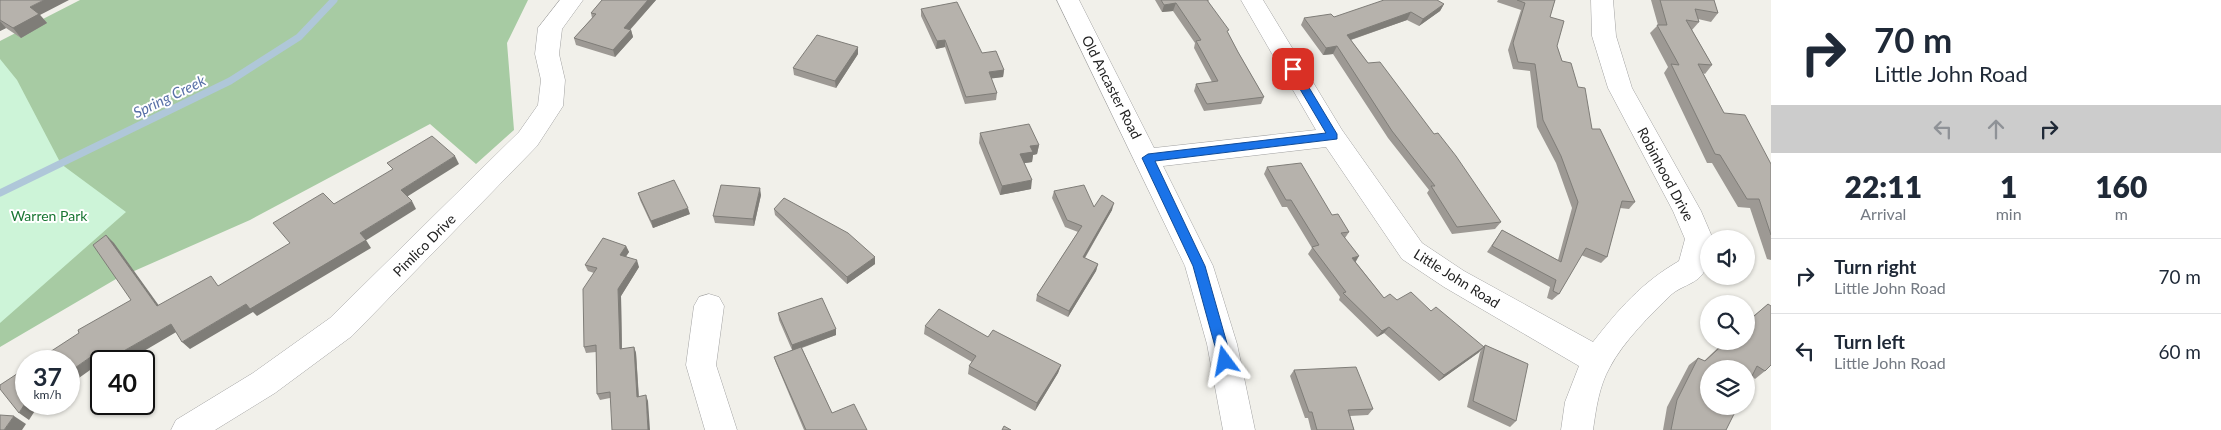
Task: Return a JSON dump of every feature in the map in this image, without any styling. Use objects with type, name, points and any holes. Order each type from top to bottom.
[{"type":"street","name":"Pimlico Drive","points":[[187,430],[264,383],[341,327],[528,138],[550,106],[553,80],[547,54],[550,28],[572,0]]},
{"type":"street","name":"Old Ancaster Road","points":[[1068,0],[1148,158],[1199,266],[1222,344],[1239,430]]},
{"type":"street","name":"Little John Road","points":[[1254,0],[1333,136],[1412,251],[1454,279],[1597,360]]},
{"type":"street","name":"Robinhood Drive","points":[[1577,430],[1581,402],[1597,360],[1629,320],[1664,284],[1691,268],[1699,239],[1687,211],[1620,88],[1604,36],[1602,0]]},
{"type":"street","points":[[1148,158],[1333,136]]},
{"type":"street","points":[[709,306],[700,365],[721,430]]},
{"type":"green space","points":[[80,0],[528,0],[507,43],[514,130],[476,164],[430,124],[250,220],[116,279],[0,347],[0,41]]},
{"type":"green space","name":"Warren Park","points":[[0,59],[17,80],[61,164],[126,212],[0,323]]},
{"type":"building","points":[[0,0],[44,0],[30,7],[39,14],[13,28],[0,20]]},
{"type":"building","points":[[602,0],[648,0],[624,28],[631,30],[613,50],[574,38],[596,14],[591,13]]},
{"type":"building","points":[[1161,0],[1207,0],[1229,30],[1227,31],[1264,97],[1207,104],[1196,84],[1218,81],[1196,41],[1201,40],[1176,3],[1164,5]]},
{"type":"building","points":[[1384,0],[1437,0],[1444,4],[1423,19],[1411,12],[1347,35],[1368,63],[1380,62],[1434,134],[1438,133],[1456,156],[1501,222],[1457,227],[1431,186],[1435,186],[1392,131],[1337,46],[1326,48],[1304,18],[1331,14],[1334,17]]},
{"type":"building","points":[[1517,0],[1555,0],[1550,17],[1564,21],[1557,46],[1562,61],[1571,63],[1578,87],[1585,88],[1592,129],[1600,129],[1635,202],[1622,201],[1607,257],[1586,248],[1559,294],[1553,291],[1556,280],[1492,246],[1502,230],[1561,262],[1578,202],[1561,156],[1543,120],[1535,64],[1518,62],[1513,43],[1525,3]]},
{"type":"building","points":[[1660,0],[1714,0],[1718,13],[1695,9],[1699,22],[1686,20],[1712,65],[1698,64],[1724,113],[1745,115],[1771,164],[1771,235],[1759,199],[1747,199],[1720,155],[1715,154],[1671,64],[1679,65],[1657,25],[1667,25]]},
{"type":"building","points":[[957,2],[982,53],[996,51],[1004,70],[989,72],[997,93],[966,97],[945,40],[937,41],[921,9]]},
{"type":"building","points":[[817,35],[858,47],[835,81],[793,68]]},
{"type":"building","points":[[1029,124],[1039,145],[1030,146],[1033,152],[1020,154],[1032,180],[1002,186],[980,133]]},
{"type":"building","points":[[432,136],[455,156],[401,190],[412,201],[360,233],[366,240],[250,309],[246,304],[182,342],[171,324],[125,350],[90,350],[90,357],[80,364],[80,350],[53,350],[79,333],[78,330],[131,300],[93,245],[106,235],[157,306],[211,276],[218,286],[290,243],[273,223],[323,193],[334,204],[393,169],[387,163]]},
{"type":"building","points":[[1301,163],[1332,215],[1338,214],[1349,232],[1341,233],[1359,256],[1352,258],[1384,298],[1390,294],[1397,300],[1411,292],[1431,311],[1436,307],[1484,347],[1444,375],[1389,327],[1382,331],[1343,293],[1346,292],[1312,247],[1319,245],[1291,200],[1286,200],[1267,167]]},
{"type":"building","points":[[674,180],[688,208],[651,221],[638,193]]},
{"type":"building","points":[[721,185],[760,188],[753,219],[713,216]]},
{"type":"building","points":[[1084,185],[1094,207],[1102,195],[1114,203],[1083,257],[1098,264],[1069,311],[1037,295],[1082,226],[1067,220],[1054,191]]},
{"type":"building","points":[[784,198],[848,233],[875,257],[847,277],[774,209]]},
{"type":"building","points":[[603,238],[626,246],[620,255],[637,260],[618,289],[620,349],[634,347],[637,397],[646,395],[648,430],[612,430],[610,392],[597,394],[596,345],[584,347],[583,289],[597,268],[585,265]]},
{"type":"building","points":[[822,298],[836,329],[792,345],[778,313]]},
{"type":"building","points":[[1768,304],[1771,306],[1771,365],[1765,371],[1757,366],[1755,370],[1755,360],[1706,360],[1717,350],[1755,350],[1755,315]]},
{"type":"building","points":[[939,309],[988,337],[993,330],[1061,365],[1037,403],[969,366],[976,356],[925,326]]},
{"type":"building","points":[[1485,345],[1528,364],[1516,421],[1473,401]]},
{"type":"building","points":[[801,347],[832,413],[854,404],[867,430],[806,430],[774,357]]},
{"type":"building","points":[[1698,358],[1703,360],[1700,360],[1700,415],[1734,415],[1726,430],[1671,430],[1677,400]]},
{"type":"building","points":[[1356,367],[1373,409],[1348,410],[1354,430],[1317,430],[1312,412],[1309,412],[1294,370]]},
{"type":"building","points":[[15,375],[15,408],[0,389],[0,385]]},
{"type":"building","points":[[0,415],[14,416],[4,430],[0,430]]},
{"type":"building","points":[[1004,426],[1011,430],[1002,430]]},
{"type":"waterway","name":"Spring Creek","points":[[0,193],[230,81],[299,37],[334,0]]},
{"type":"route","points":[[1225,361],[1222,344],[1199,266],[1148,158],[1333,136],[1293,69]]}]
